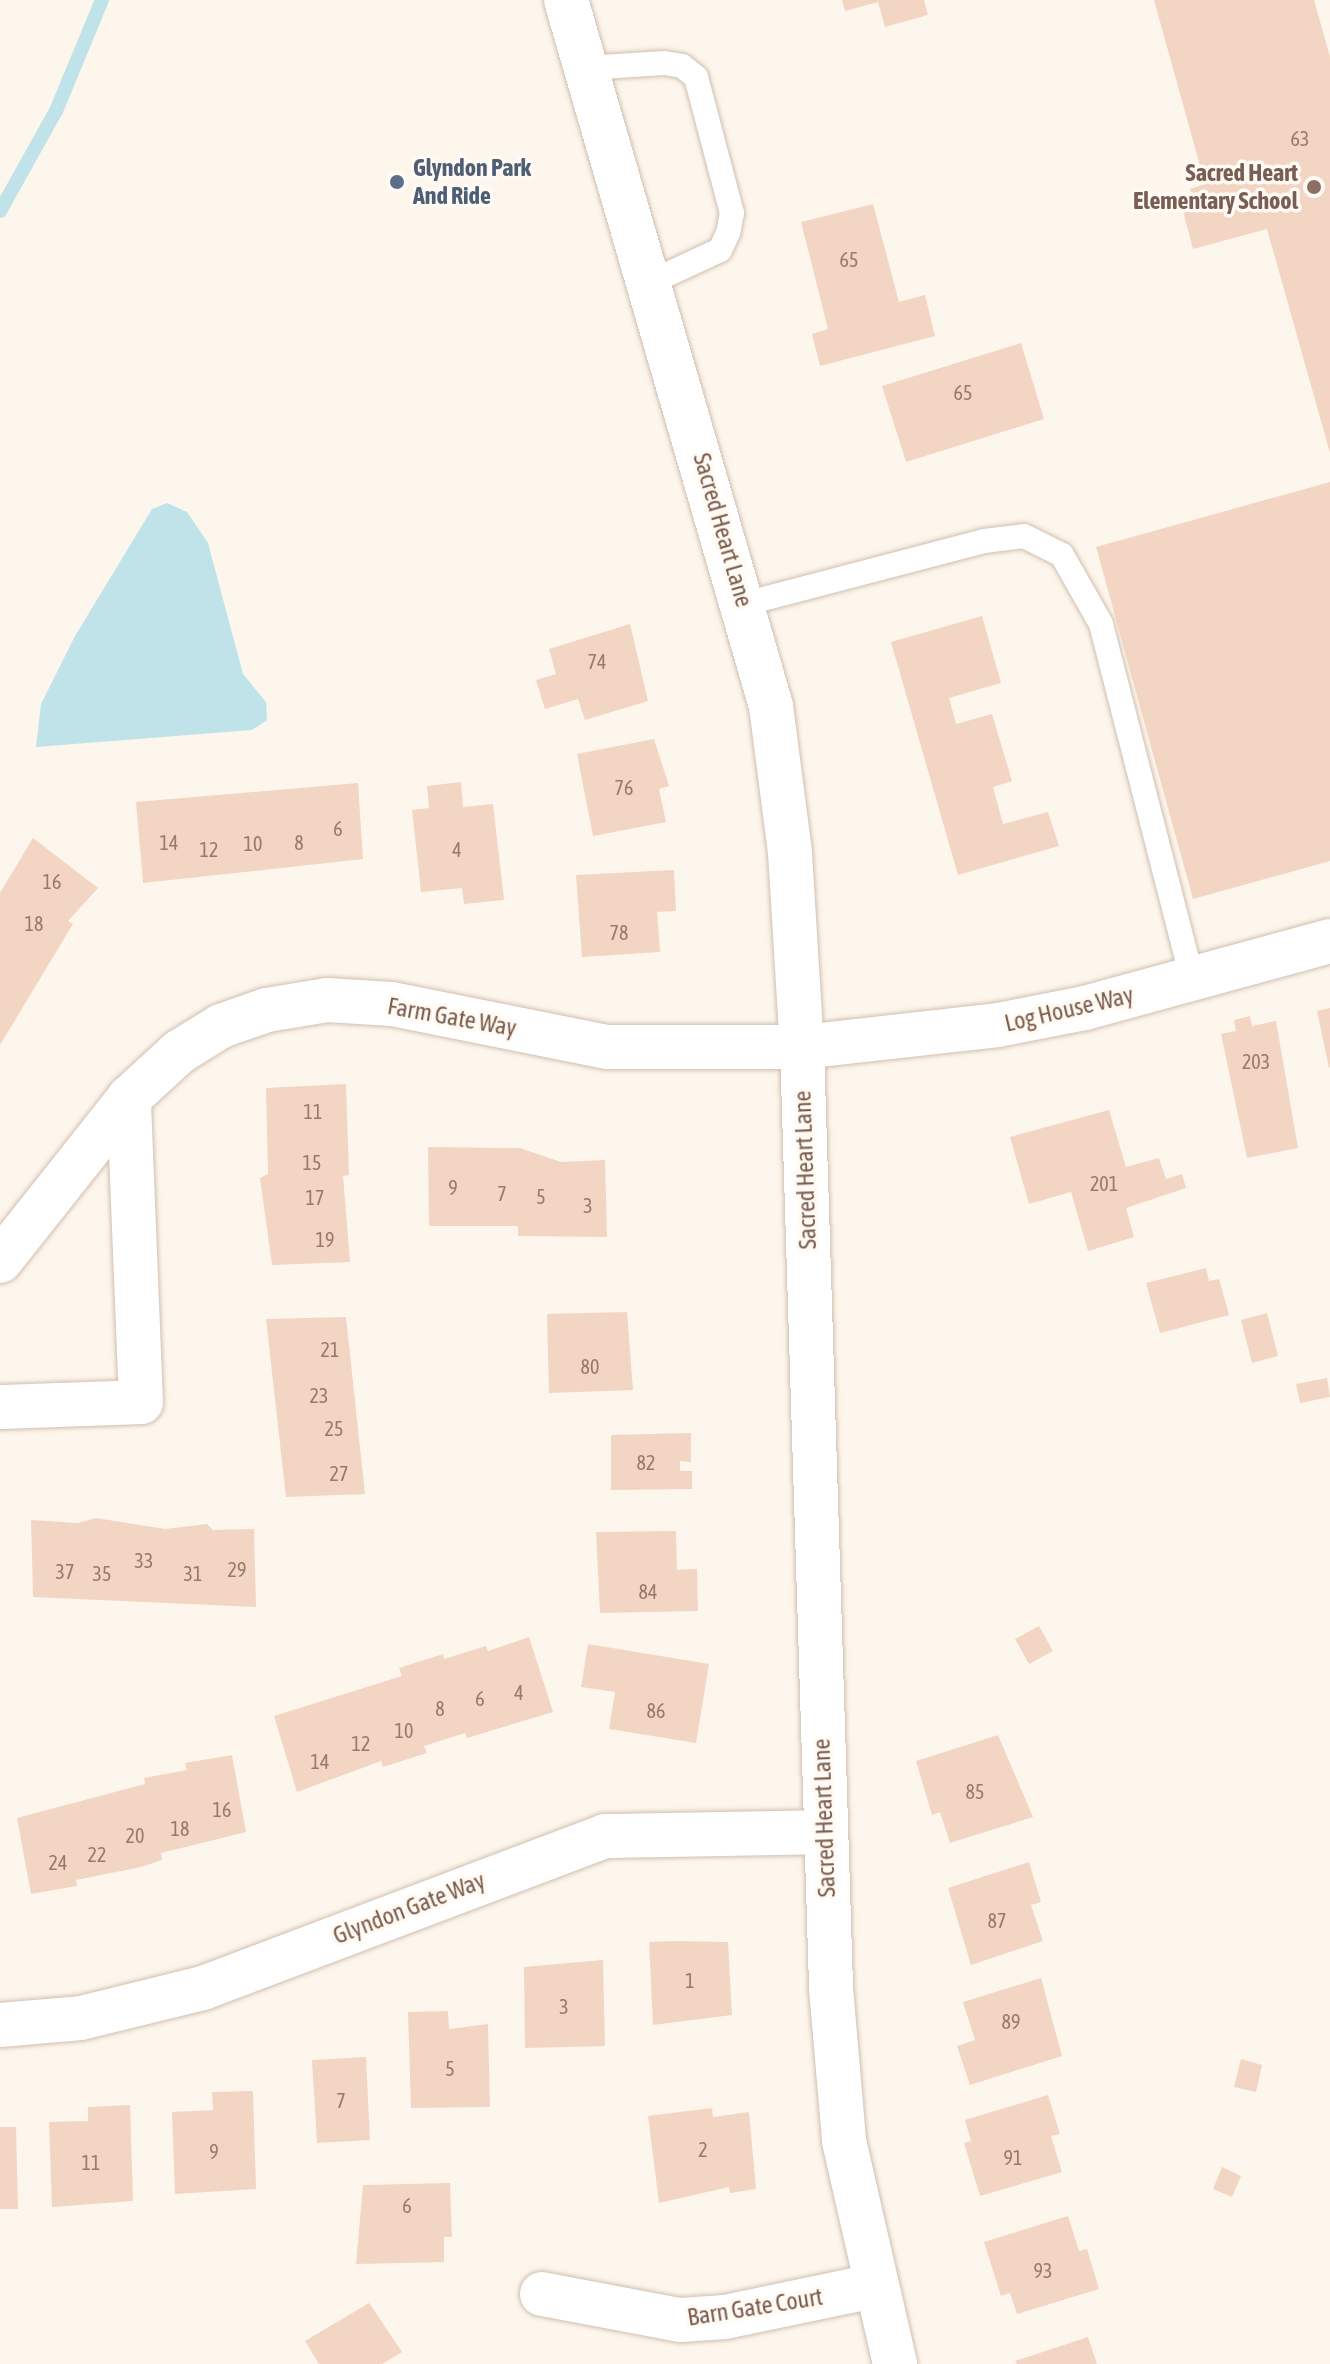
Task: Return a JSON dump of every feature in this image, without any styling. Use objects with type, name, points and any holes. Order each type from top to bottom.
[{"type":"street","name":"Sacred Heart Lane","points":[[566,0],[651,282],[771,706],[789,839],[802,1047],[824,1832],[844,2141],[873,2286],[895,2364]]},
{"type":"street","name":"Log House Way","points":[[802,1047],[998,1025],[1330,941]]},
{"type":"street","name":"Farm Gate Way","points":[[0,1261],[129,1098],[179,1052],[221,1026],[327,1000],[392,1004],[608,1047],[802,1047]]},
{"type":"street","points":[[0,1407],[141,1402],[129,1098]]},
{"type":"street","name":"Glyndon Gate Way","points":[[0,2025],[81,2018],[203,1988],[605,1836],[824,1832]]},
{"type":"street","name":"Barn Gate Court","points":[[542,2294],[680,2320],[873,2286]]},
{"type":"lane","points":[[586,68],[664,63],[696,77],[732,213],[728,233],[720,250],[651,282]]},
{"type":"lane","points":[[744,604],[984,541],[1024,536],[1062,555],[1101,624],[1192,978]]},
{"type":"water","points":[[167,503],[187,512],[208,543],[243,674],[266,702],[267,720],[252,730],[36,747],[41,704],[75,636],[152,509]]},
{"type":"building","points":[[842,0],[924,0],[928,15],[885,27],[878,2],[845,11]]},
{"type":"building","points":[[1154,0],[1314,0],[1330,57],[1330,453],[1267,229],[1193,249],[1183,211],[1195,207],[1190,189],[1205,184]]},
{"type":"building","points":[[873,204],[899,302],[925,295],[935,336],[820,366],[812,334],[828,329],[801,222]]},
{"type":"building","points":[[1021,343],[1044,419],[906,462],[882,386]]},
{"type":"building","points":[[1330,482],[1330,861],[1193,899],[1096,547]]},
{"type":"building","points":[[982,616],[1001,683],[949,698],[956,724],[992,714],[1012,781],[993,787],[1003,824],[1048,812],[1059,846],[958,875],[891,642]]},
{"type":"building","points":[[630,624],[648,701],[585,720],[578,699],[545,709],[536,680],[556,674],[549,649]]},
{"type":"building","points":[[654,739],[669,786],[659,789],[666,822],[593,836],[577,754]]},
{"type":"building","points":[[461,782],[463,807],[493,804],[504,900],[464,904],[462,888],[421,892],[412,810],[429,808],[427,786]]},
{"type":"building","points":[[358,783],[363,859],[143,883],[136,802]]},
{"type":"building","points":[[33,838],[98,888],[68,921],[73,924],[0,1045],[0,893]]},
{"type":"building","points":[[674,870],[676,911],[657,912],[660,952],[582,957],[576,875]]},
{"type":"building","points":[[1330,1008],[1330,1067],[1329,1068],[1317,1011]]},
{"type":"building","points":[[1250,1016],[1252,1026],[1276,1021],[1298,1148],[1247,1158],[1221,1034],[1236,1031],[1234,1020]]},
{"type":"building","points":[[346,1084],[349,1175],[343,1176],[350,1262],[272,1265],[260,1178],[268,1174],[266,1088]]},
{"type":"building","points":[[1109,1110],[1126,1167],[1159,1158],[1166,1179],[1182,1174],[1186,1188],[1126,1208],[1134,1237],[1088,1251],[1071,1192],[1029,1204],[1010,1137]]},
{"type":"building","points":[[428,1147],[520,1148],[561,1162],[605,1160],[607,1237],[518,1236],[518,1226],[429,1226]]},
{"type":"building","points":[[1206,1268],[1209,1281],[1219,1279],[1229,1315],[1160,1333],[1146,1283]]},
{"type":"building","points":[[627,1312],[633,1390],[549,1393],[547,1314]]},
{"type":"building","points":[[1267,1313],[1278,1356],[1252,1363],[1241,1320]]},
{"type":"building","points":[[346,1317],[365,1494],[286,1497],[266,1319]]},
{"type":"building","points":[[1327,1378],[1330,1397],[1300,1403],[1296,1384]]},
{"type":"building","points":[[691,1433],[691,1462],[680,1461],[680,1471],[692,1471],[692,1489],[611,1490],[611,1435]]},
{"type":"building","points":[[96,1518],[165,1529],[207,1524],[213,1530],[254,1529],[256,1607],[33,1597],[31,1520],[78,1523]]},
{"type":"building","points":[[676,1531],[677,1570],[697,1569],[698,1611],[600,1613],[596,1532]]},
{"type":"building","points":[[1039,1626],[1053,1651],[1029,1664],[1015,1639]]},
{"type":"building","points":[[529,1637],[553,1712],[467,1738],[465,1733],[424,1746],[427,1753],[383,1767],[381,1761],[297,1792],[274,1716],[402,1676],[399,1668],[443,1654],[444,1659],[486,1646],[488,1651]]},
{"type":"building","points":[[588,1644],[709,1664],[696,1743],[609,1729],[615,1692],[581,1687]]},
{"type":"building","points":[[998,1735],[1033,1817],[950,1843],[940,1812],[932,1815],[916,1761]]},
{"type":"building","points":[[232,1755],[246,1832],[161,1853],[162,1860],[141,1867],[76,1880],[77,1886],[31,1894],[17,1818],[145,1784],[144,1778],[187,1770],[185,1763]]},
{"type":"building","points":[[1029,1862],[1041,1902],[1031,1905],[1043,1941],[971,1965],[948,1888]]},
{"type":"building","points":[[649,1942],[728,1942],[732,2015],[653,2025]]},
{"type":"building","points":[[603,1960],[605,2046],[525,2048],[524,1967]]},
{"type":"building","points":[[1041,1978],[1062,2056],[970,2085],[957,2046],[975,2040],[963,2002]]},
{"type":"building","points":[[448,2011],[449,2029],[488,2024],[490,2107],[411,2108],[408,2012]]},
{"type":"building","points":[[366,2057],[370,2140],[317,2143],[312,2060]]},
{"type":"building","points":[[1241,2059],[1262,2065],[1256,2092],[1234,2087]]},
{"type":"building","points":[[253,2091],[256,2189],[175,2194],[172,2112],[213,2110],[212,2092]]},
{"type":"building","points":[[1048,2095],[1060,2134],[1051,2136],[1062,2172],[980,2196],[964,2143],[971,2141],[965,2120]]},
{"type":"building","points":[[130,2105],[133,2201],[52,2207],[49,2122],[88,2121],[88,2107]]},
{"type":"building","points":[[712,2108],[713,2117],[749,2112],[756,2189],[730,2193],[729,2187],[659,2203],[648,2116]]},
{"type":"building","points":[[0,2127],[16,2127],[18,2209],[0,2209]]},
{"type":"building","points":[[1222,2167],[1241,2176],[1232,2197],[1213,2189]]},
{"type":"building","points":[[450,2183],[452,2237],[444,2237],[444,2262],[356,2264],[363,2185]]},
{"type":"building","points":[[1068,2216],[1079,2251],[1087,2249],[1099,2289],[1017,2314],[1010,2293],[1001,2296],[984,2242]]},
{"type":"building","points":[[369,2303],[402,2352],[382,2364],[319,2364],[305,2341]]},
{"type":"building","points":[[1088,2337],[1097,2364],[1017,2364],[1015,2361]]},
{"type":"waterway","points":[[0,211],[56,111],[102,0]]},
{"type":"place","name":"Glyndon Park And Ride","points":[[397,182]]},
{"type":"place","name":"Sacred Heart Elementary School","points":[[1314,187]]}]
